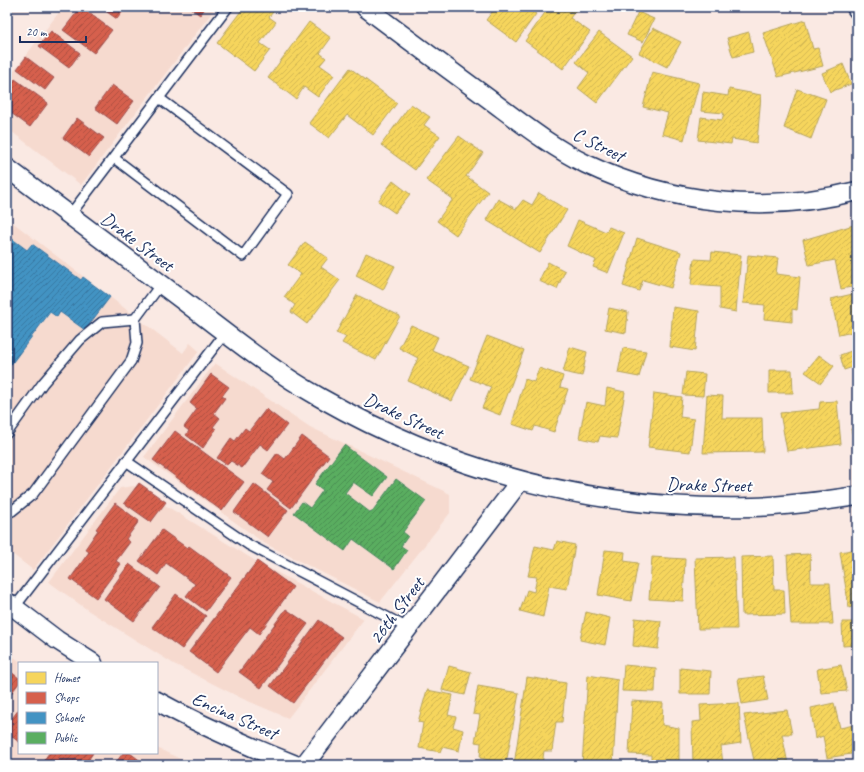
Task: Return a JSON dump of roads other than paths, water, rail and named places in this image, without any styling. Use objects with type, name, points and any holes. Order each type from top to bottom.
[{"type":"street","name":"C Street","points":[[365,7],[545,140],[586,164],[630,182],[682,196],[716,201],[756,204],[804,201],[857,191]]},
{"type":"street","name":"Drake Street","points":[[7,168],[260,360],[320,398],[382,430],[447,458],[520,481],[576,493],[642,503],[698,507],[754,507],[810,503],[857,496]]},
{"type":"street","name":"26th Street","points":[[304,765],[520,481]]},
{"type":"street","points":[[11,605],[58,640],[91,662]]},
{"type":"street","name":"Encina Street","points":[[158,702],[246,745],[296,765]]},
{"type":"lane","points":[[70,215],[228,7]]},
{"type":"lane","points":[[114,158],[243,256],[288,194],[159,98]]},
{"type":"lane","points":[[7,513],[12,511],[33,494],[131,361],[137,343],[135,318],[161,284]]},
{"type":"lane","points":[[7,433],[43,383],[80,340],[102,322],[135,318]]},
{"type":"lane","points":[[11,605],[126,461],[225,333]]},
{"type":"lane","points":[[126,461],[249,545],[408,628]]}]
